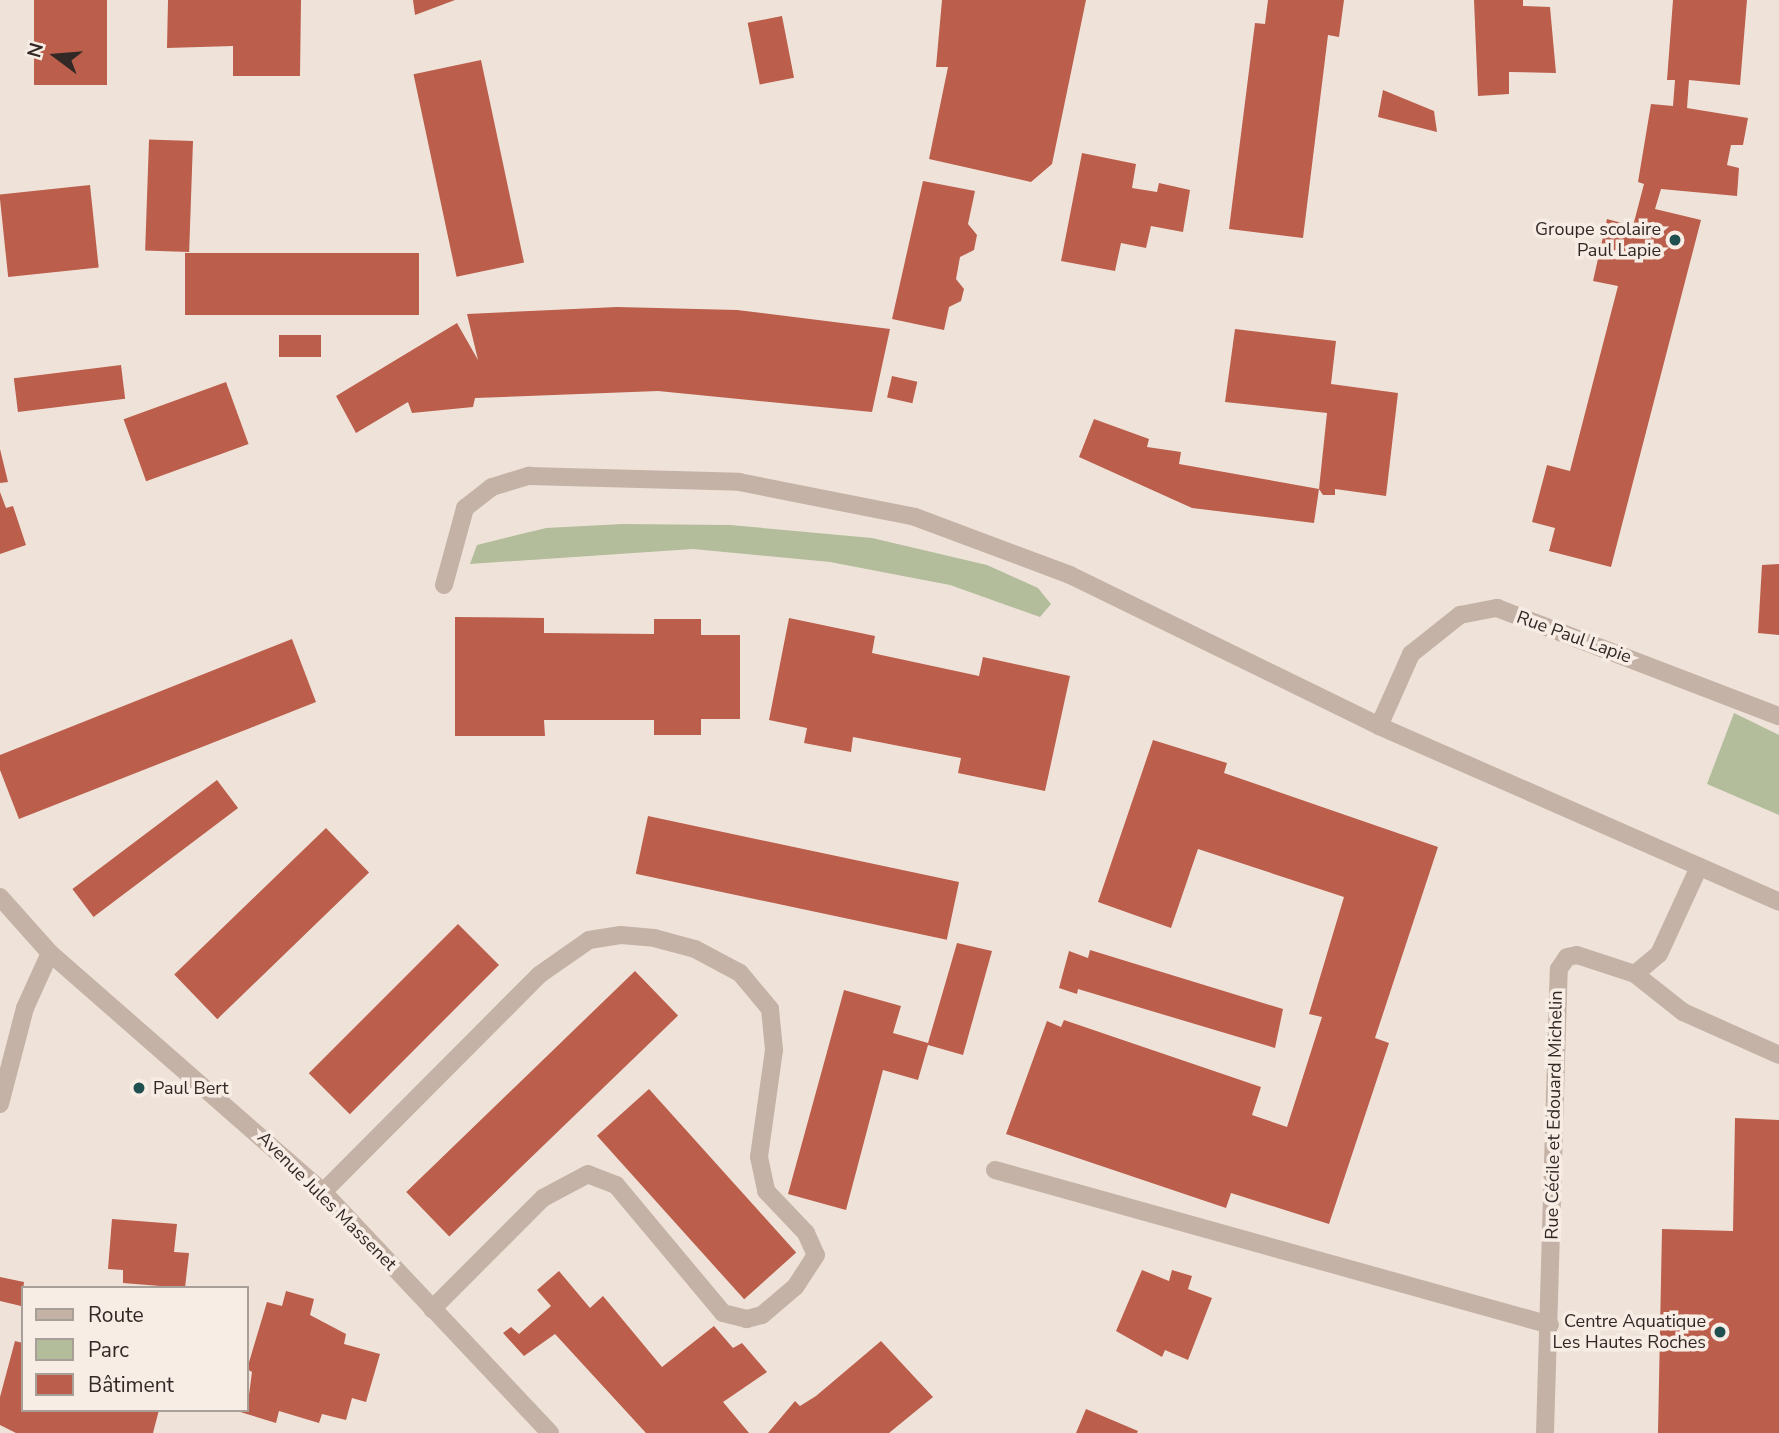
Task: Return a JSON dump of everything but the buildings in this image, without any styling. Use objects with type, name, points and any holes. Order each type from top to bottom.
[{"type":"street","points":[[444,585],[465,508],[492,487],[529,476],[739,482],[915,517],[1070,575],[1380,726],[1779,902]]},
{"type":"street","name":"Rue Paul Lapie","points":[[1380,726],[1411,653],[1460,615],[1497,608],[1779,716]]},
{"type":"street","points":[[1699,866],[1659,954],[1635,974],[1683,1012],[1779,1055]]},
{"type":"street","name":"Avenue Jules Massenet","points":[[0,897],[50,953],[323,1192],[550,1433]]},
{"type":"street","points":[[323,1192],[539,975],[589,940],[621,935],[654,938],[695,949],[740,973],[770,1009],[774,1050],[760,1157],[766,1191],[806,1233],[816,1255],[796,1287],[762,1315],[747,1320],[723,1313],[616,1185],[588,1174],[543,1198],[432,1309]]},
{"type":"street","points":[[0,1104],[24,1007],[50,953]]},
{"type":"street","name":"Rue Cécile et Edouard Michelin","points":[[1545,1433],[1550,1325],[1550,1111],[1559,969],[1567,957],[1577,955],[1635,974]]},
{"type":"street","points":[[995,1170],[1550,1325]]},
{"type":"green space","points":[[622,524],[730,525],[872,538],[987,565],[1038,588],[1051,604],[1040,617],[950,585],[830,562],[693,549],[470,564],[477,545],[546,528]]},
{"type":"green space","points":[[1734,713],[1779,735],[1779,815],[1707,784]]},
{"type":"place","name":"Groupe scolaire Paul Lapie","points":[[1675,240]]},
{"type":"place","name":"Paul Bert","points":[[139,1088]]},
{"type":"place","name":"Centre Aquatique Les Hautes Roches","points":[[1720,1332]]}]
